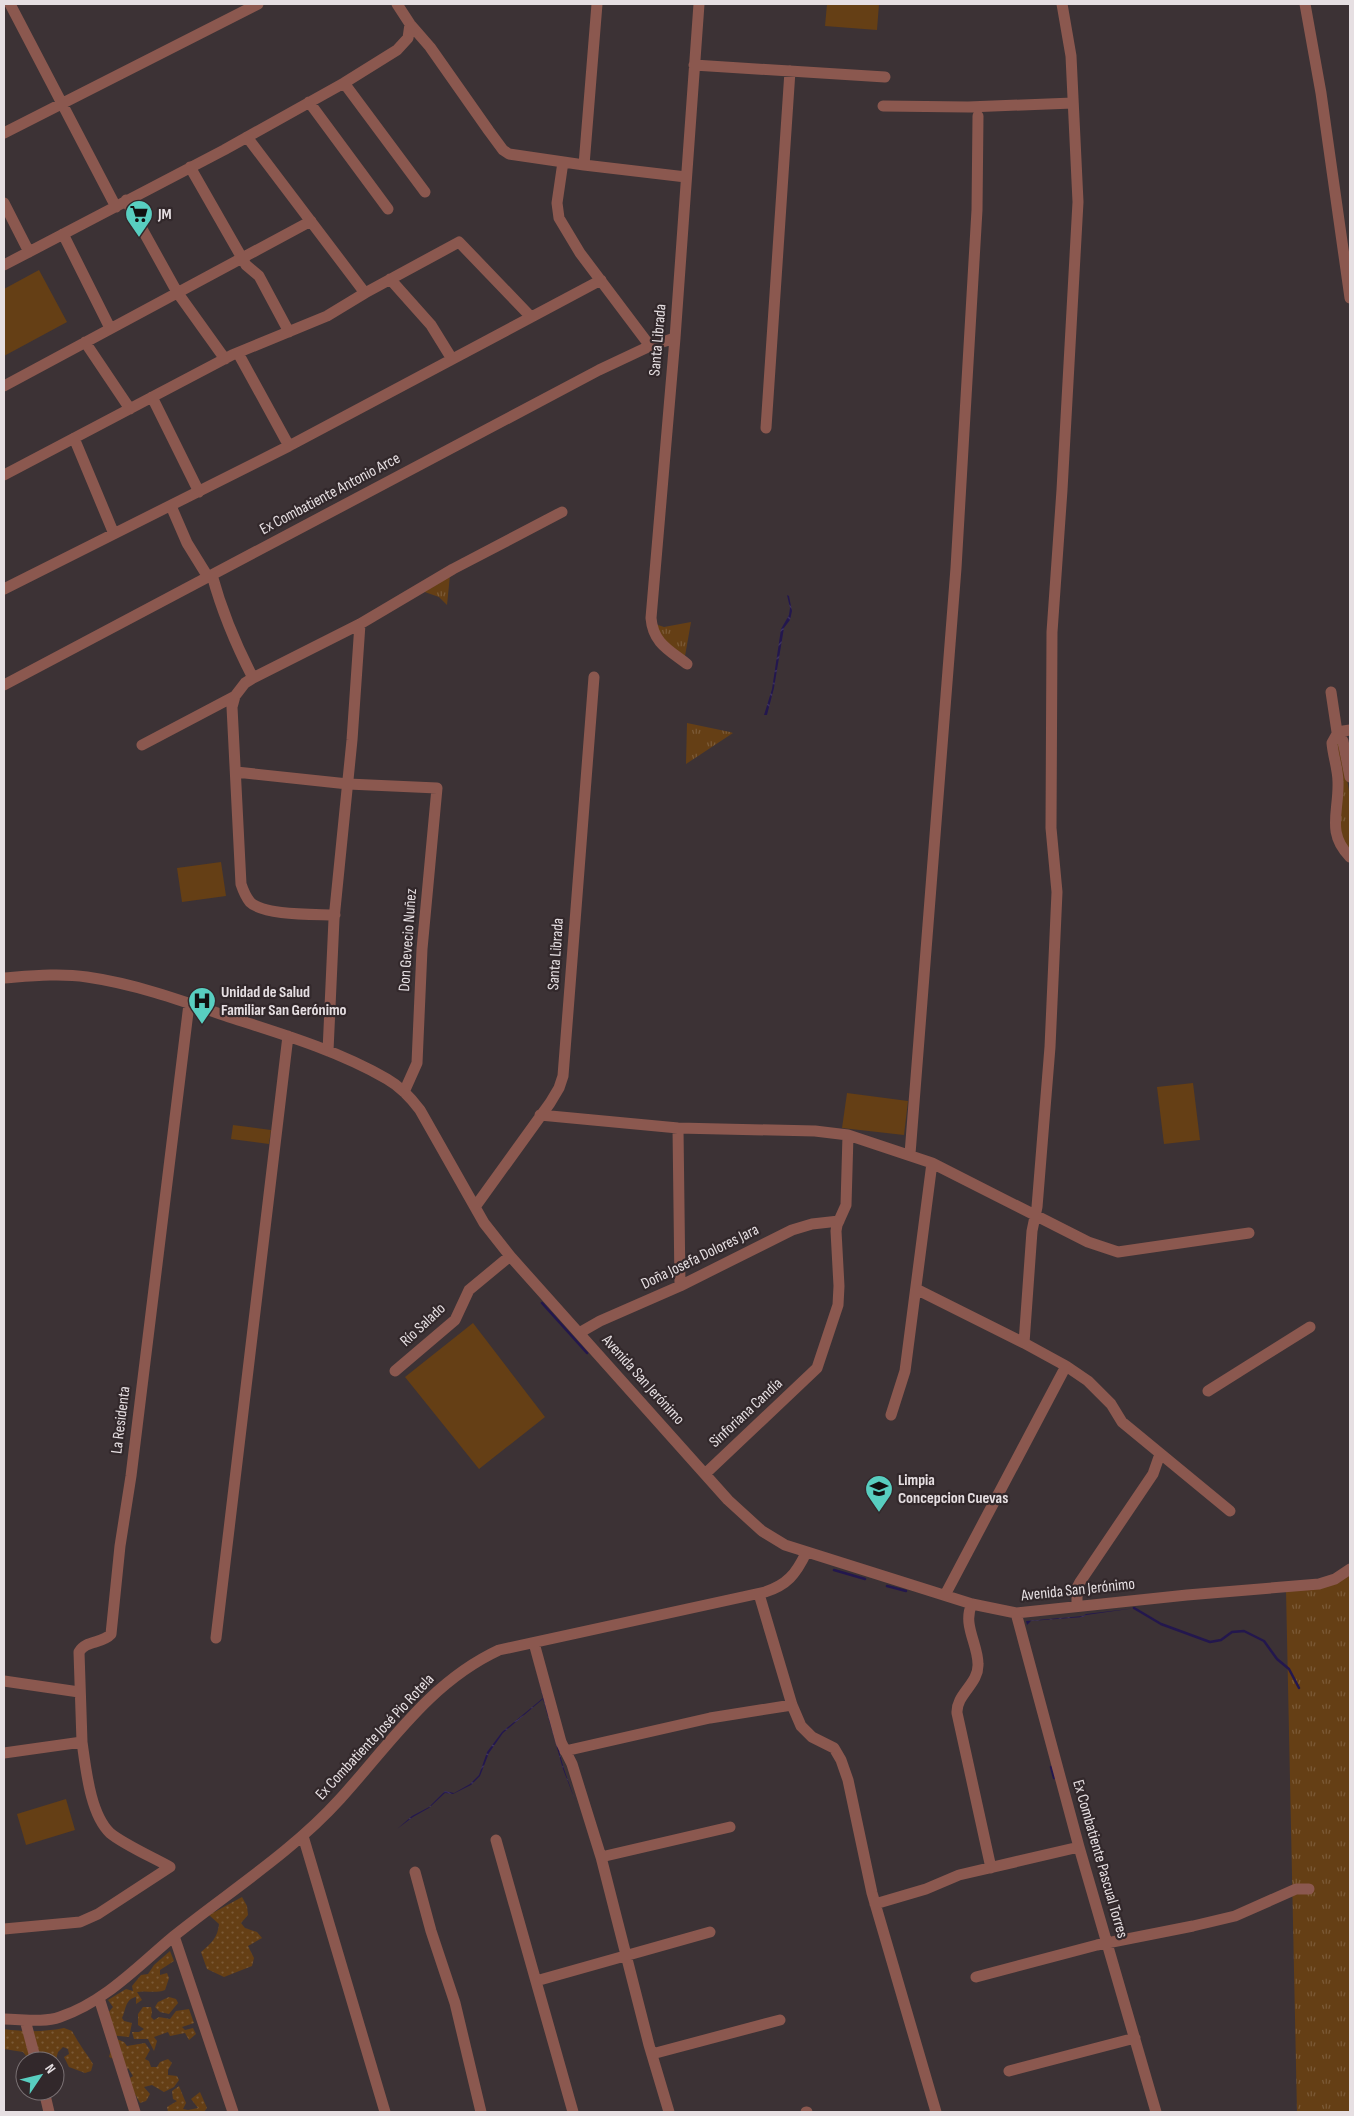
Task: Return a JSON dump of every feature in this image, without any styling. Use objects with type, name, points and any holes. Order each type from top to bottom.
[{"type":"street","points":[[10,4],[116,207]]},
{"type":"street","points":[[4,132],[258,4]]},
{"type":"street","points":[[397,4],[503,150],[509,154],[584,166],[686,177]]},
{"type":"street","points":[[584,166],[596,4]]},
{"type":"street","name":"Santa Librada","points":[[687,664],[655,636],[652,630],[651,618],[675,338],[699,4]]},
{"type":"street","points":[[1024,1343],[1050,1047],[1057,892],[1051,828],[1051,652],[1078,202],[1070,56],[1062,4]]},
{"type":"street","points":[[1305,4],[1321,93],[1350,298]]},
{"type":"street","points":[[4,265],[247,137],[344,83],[397,50],[408,38],[410,24]]},
{"type":"street","points":[[694,65],[885,78]]},
{"type":"street","points":[[766,428],[790,71]]},
{"type":"street","points":[[344,83],[425,192]]},
{"type":"street","points":[[309,102],[388,209]]},
{"type":"street","points":[[883,106],[968,107],[1073,103]]},
{"type":"street","points":[[910,1154],[955,578],[977,210],[978,116]]},
{"type":"street","points":[[247,137],[365,293]]},
{"type":"street","points":[[563,162],[557,203],[560,218],[580,253],[650,346]]},
{"type":"street","points":[[190,167],[242,258],[250,269],[259,276],[289,332]]},
{"type":"street","points":[[126,200],[177,292],[226,359]]},
{"type":"street","points":[[4,203],[29,252]]},
{"type":"street","points":[[4,386],[9,379],[85,342],[311,221]]},
{"type":"street","points":[[63,234],[110,328]]},
{"type":"street","points":[[4,475],[238,352],[327,316],[459,242],[530,317]]},
{"type":"street","points":[[390,279],[431,325],[452,359]]},
{"type":"street","points":[[4,589],[288,446],[601,280]]},
{"type":"street","name":"Ex Combatiente Antonio Arce","points":[[4,686],[599,370],[650,346],[675,338]]},
{"type":"street","points":[[85,342],[130,409]]},
{"type":"street","points":[[238,352],[288,446]]},
{"type":"street","points":[[152,397],[199,492]]},
{"type":"street","points":[[74,438],[114,534]]},
{"type":"street","points":[[171,506],[188,543],[210,576],[236,646],[253,678]]},
{"type":"street","points":[[142,744],[235,696],[253,678],[360,624],[453,569],[562,512]]},
{"type":"street","points":[[328,1052],[335,915],[348,784],[360,624]]},
{"type":"street","name":"Santa Librada","points":[[475,1207],[559,1088],[563,1076],[594,677]]},
{"type":"street","points":[[1331,692],[1337,733],[1344,741],[1350,777]]},
{"type":"street","points":[[235,696],[232,707],[241,884],[250,902],[265,910],[335,915]]},
{"type":"street","points":[[1337,733],[1350,730]]},
{"type":"street","points":[[1337,733],[1332,743],[1338,781],[1335,830],[1342,846],[1350,857]]},
{"type":"street","points":[[236,772],[348,784]]},
{"type":"street","name":"Don Gevecio Nuñez","points":[[348,784],[437,788],[422,949],[417,1063],[404,1092]]},
{"type":"street","name":"Avenida San Jerónimo","points":[[4,978],[56,975],[86,977],[129,986],[288,1036],[388,1080],[404,1092],[420,1110],[484,1223],[510,1256],[728,1500],[776,1541],[806,1554],[972,1604],[1016,1613],[1318,1584],[1335,1579],[1350,1569]]},
{"type":"street","name":"La Residenta","points":[[4,1929],[80,1922],[98,1914],[170,1867],[111,1833],[101,1822],[86,1775],[79,1692],[79,1652],[88,1644],[107,1639],[113,1628],[120,1546],[133,1458],[189,1004]]},
{"type":"street","points":[[216,1638],[288,1036]]},
{"type":"street","points":[[540,1115],[678,1128],[815,1131],[848,1135],[910,1154],[932,1163],[1088,1242],[1118,1252],[1249,1233]]},
{"type":"street","points":[[678,1128],[680,1286]]},
{"type":"street","points":[[839,1221],[846,1205],[848,1135]]},
{"type":"street","points":[[891,1416],[906,1371],[932,1163]]},
{"type":"street","name":"Doña Josefa Dolores Jara","points":[[579,1333],[600,1321],[680,1286],[792,1230],[812,1224],[839,1221]]},
{"type":"street","name":"Sinforiana Candía","points":[[705,1474],[810,1378],[817,1368],[838,1305],[839,1286],[836,1231],[839,1221]]},
{"type":"street","name":"Río Salado","points":[[394,1372],[455,1320],[469,1290],[510,1256]]},
{"type":"street","points":[[916,1289],[1024,1343],[1066,1366],[1088,1381],[1111,1404],[1122,1422],[1230,1511]]},
{"type":"street","points":[[1208,1391],[1310,1327]]},
{"type":"street","points":[[945,1595],[1066,1366]]},
{"type":"street","points":[[1077,1606],[1077,1588],[1080,1582],[1153,1474],[1160,1454]]},
{"type":"street","name":"Ex Combatiente José Pio Rotela","points":[[4,2019],[24,2020],[59,2017],[99,1998],[121,1982],[174,1936],[303,1836],[340,1799],[403,1725],[441,1687],[484,1657],[499,1650],[773,1590],[790,1580],[798,1571],[806,1554]]},
{"type":"street","points":[[759,1594],[800,1726],[805,1732],[834,1748],[841,1760],[848,1780],[875,1904],[936,2112]]},
{"type":"street","points":[[972,1604],[968,1617],[978,1664],[972,1684],[958,1701],[957,1713],[990,1868]]},
{"type":"street","name":"Ex Combatiente Pascual Torres","points":[[1016,1613],[1079,1847],[1156,2112]]},
{"type":"street","points":[[534,1643],[564,1751],[572,1764],[601,1857],[669,2112]]},
{"type":"street","points":[[4,1681],[79,1692]]},
{"type":"street","points":[[564,1751],[710,1718],[792,1705]]},
{"type":"street","points":[[4,1753],[82,1742]]},
{"type":"street","points":[[601,1857],[730,1827]]},
{"type":"street","points":[[303,1836],[385,2112]]},
{"type":"street","points":[[496,1840],[573,2112]]},
{"type":"street","points":[[875,1904],[926,1889],[960,1875],[1079,1847]]},
{"type":"street","points":[[415,1872],[431,1931],[455,2003],[481,2112]]},
{"type":"street","points":[[976,1977],[1107,1943],[1235,1916],[1296,1889],[1309,1889]]},
{"type":"street","points":[[536,1980],[710,1932]]},
{"type":"street","points":[[174,1936],[233,2112]]},
{"type":"street","points":[[99,1998],[135,2112]]},
{"type":"street","points":[[24,2020],[33,2051]]},
{"type":"street","points":[[652,2054],[780,2020]]},
{"type":"street","points":[[1009,2071],[1134,2038]]},
{"type":"green space","points":[[827,4],[879,4],[877,30],[825,26]]},
{"type":"green space","points":[[39,270],[67,322],[4,356],[4,289]]},
{"type":"green space","points":[[450,575],[447,605],[439,597],[422,591]]},
{"type":"green space","points":[[691,622],[685,656],[666,644],[655,624],[664,627]]},
{"type":"green space","points":[[687,723],[730,732],[733,733],[686,764]]},
{"type":"green space","points":[[1336,742],[1341,743],[1350,797],[1350,852],[1341,837]]},
{"type":"green space","points":[[221,862],[226,896],[182,902],[177,868]]},
{"type":"green space","points":[[1193,1083],[1200,1140],[1164,1144],[1157,1087]]},
{"type":"green space","points":[[847,1093],[908,1101],[904,1135],[842,1128]]},
{"type":"green space","points":[[233,1125],[271,1130],[269,1144],[231,1139]]},
{"type":"green space","points":[[473,1323],[545,1417],[479,1469],[405,1377]]},
{"type":"green space","points":[[1350,1574],[1350,2112],[1297,2112],[1286,1589]]},
{"type":"green space","points":[[66,1799],[75,1830],[26,1845],[17,1814]]},
{"type":"green space","points":[[242,1897],[247,1906],[248,1915],[241,1923],[245,1928],[257,1932],[262,1938],[248,1946],[254,1958],[252,1966],[224,1977],[207,1969],[201,1952],[213,1940],[218,1929],[219,1924],[209,1915]]},
{"type":"green space","points":[[170,1951],[174,1961],[160,1970],[160,1975],[167,1973],[169,1978],[165,1990],[137,1992],[142,2000],[136,2004],[136,1997],[132,1998],[126,2005],[122,2018],[124,2021],[132,2023],[129,2037],[109,2035],[107,2014],[113,2007],[108,2000],[126,1989],[133,1991],[132,1986],[141,1975],[148,1974],[154,1965]]},
{"type":"green space","points":[[169,1997],[176,1999],[178,2003],[169,2014],[160,2012],[155,2007],[158,2002]]},
{"type":"green space","points":[[143,2007],[151,2007],[151,2017],[154,2020],[159,2017],[170,2019],[176,2011],[189,2009],[194,2023],[182,2027],[185,2030],[193,2028],[196,2034],[189,2040],[185,2033],[170,2036],[168,2032],[154,2037],[157,2041],[154,2051],[148,2039],[134,2039],[132,2032],[139,2032],[144,2029],[138,2025],[138,2014]]},
{"type":"green space","points":[[64,2028],[72,2031],[93,2064],[91,2071],[85,2073],[69,2067],[65,2059],[65,2056],[69,2054],[68,2049],[63,2047],[59,2051],[17,2051],[4,2049],[4,2029],[19,2031]]},
{"type":"green space","points":[[114,2038],[124,2042],[127,2046],[145,2043],[150,2050],[145,2059],[149,2061],[151,2067],[157,2067],[160,2062],[168,2059],[172,2063],[168,2070],[168,2075],[177,2076],[179,2080],[174,2087],[164,2092],[152,2085],[144,2087],[150,2094],[146,2101],[140,2103],[127,2080],[133,2076],[128,2068],[124,2075],[119,2061],[109,2057]]},
{"type":"green space","points":[[179,2086],[186,2103],[183,2109],[198,2108],[191,2099],[200,2092],[207,2108],[204,2112],[168,2112],[167,2107],[177,2101],[173,2099],[172,2091]]},
{"type":"water","points":[[787,595],[789,596],[792,611],[790,620],[784,628],[774,688],[767,715],[764,715],[772,689],[781,629],[789,615],[790,608]]},
{"type":"water","points":[[1136,1608],[1083,1617],[1031,1621],[1027,1625],[1026,1621],[1083,1616],[1086,1614]]},
{"type":"water","points":[[531,1649],[564,1769],[576,1803],[563,1769],[543,1699],[503,1733],[489,1753],[480,1776],[471,1785],[453,1794],[445,1793],[429,1808],[397,1829],[412,1816],[429,1807],[445,1791],[454,1793],[470,1784],[479,1775],[487,1752],[502,1732],[543,1698]]},
{"type":"waterway","points":[[542,1303],[587,1353]]},
{"type":"waterway","points":[[834,1570],[865,1579]]},
{"type":"waterway","points":[[887,1586],[906,1591]]},
{"type":"waterway","points":[[1134,1608],[1161,1624],[1210,1642],[1221,1640],[1232,1632],[1244,1631],[1264,1641],[1277,1659],[1289,1669],[1299,1688]]},
{"type":"waterway","points":[[1051,1767],[1054,1778]]},
{"type":"place","name":"JM","points":[[139,238]]},
{"type":"place","name":"Unidad de Salud Familiar San Gerónimo","points":[[202,1025]]},
{"type":"place","name":"Limpia Concepcion Cuevas","points":[[879,1513]]}]
